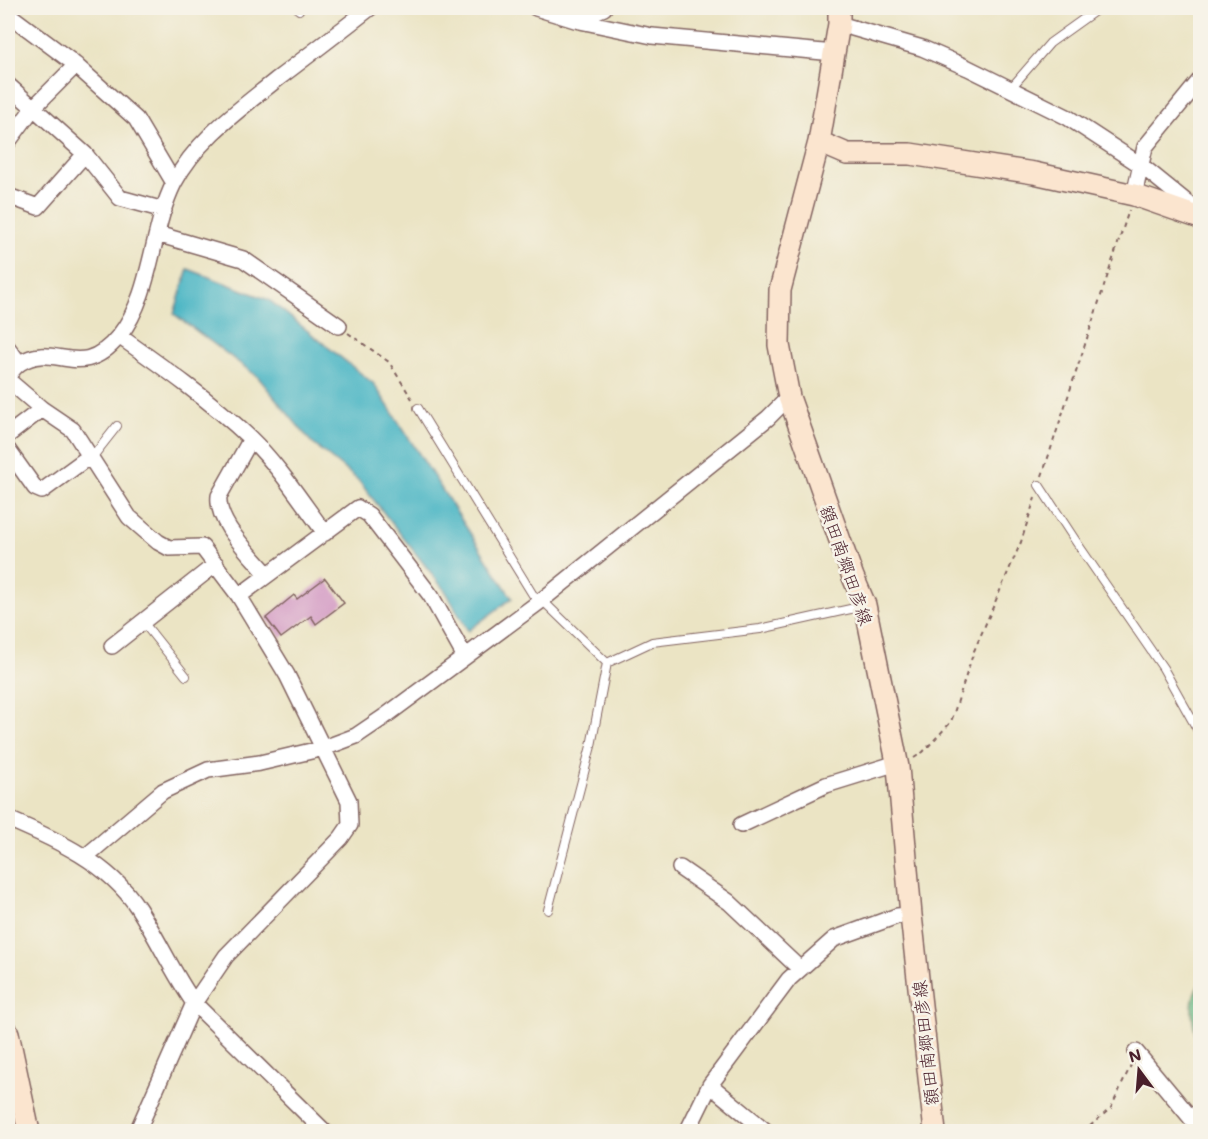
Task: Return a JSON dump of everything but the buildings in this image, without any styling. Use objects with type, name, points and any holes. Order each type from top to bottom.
[{"type":"main road","name":"額田南郷田彦線","points":[[839,16],[819,142],[780,290],[779,345],[789,397],[865,605],[897,763],[935,1131]]},
{"type":"main road","points":[[819,142],[847,154],[910,154],[1034,173],[1134,195],[1200,218]]},
{"type":"main road","points":[[8,1032],[29,1131]]},
{"type":"street","points":[[137,1131],[194,1003],[226,956],[341,838],[350,825],[349,801],[287,675],[239,596],[216,564],[202,548],[169,548],[158,542],[129,517],[73,430],[42,409],[8,378],[19,363],[37,356],[75,361],[103,353],[119,336],[135,313],[164,210],[174,183],[197,150],[223,122],[370,8]]},
{"type":"street","points":[[536,8],[575,20],[652,36],[834,53]]},
{"type":"street","points":[[575,20],[604,8]]},
{"type":"street","points":[[8,14],[76,65],[136,119],[174,183]]},
{"type":"street","points":[[839,16],[922,48],[1067,117],[1142,166],[1200,213]]},
{"type":"street","points":[[8,142],[33,107],[76,65]]},
{"type":"street","points":[[1134,195],[1145,147],[1200,80]]},
{"type":"street","points":[[8,85],[85,154],[120,198],[164,210]]},
{"type":"street","points":[[8,196],[38,207],[85,154]]},
{"type":"street","points":[[157,234],[243,259],[339,327]]},
{"type":"street","points":[[119,336],[166,370],[251,439],[324,533]]},
{"type":"street","points":[[8,348],[19,363]]},
{"type":"street","points":[[88,858],[91,852],[163,791],[208,770],[260,763],[324,747],[356,736],[542,600],[768,418],[789,397]]},
{"type":"street","points":[[8,435],[42,409]]},
{"type":"street","points":[[251,439],[219,496],[218,506],[224,520],[267,574]]},
{"type":"street","points":[[8,450],[35,488],[42,491],[83,461],[91,459]]},
{"type":"street","points":[[239,596],[358,508],[369,515],[431,596],[465,657]]},
{"type":"street","points":[[112,646],[216,564]]},
{"type":"street","points":[[741,825],[826,785],[897,763]]},
{"type":"street","points":[[8,819],[88,858],[114,881],[137,906],[181,985],[194,1003],[325,1131]]},
{"type":"street","points":[[680,868],[729,902],[800,969]]},
{"type":"street","points":[[687,1131],[710,1085],[789,979],[834,939],[897,916],[911,915]]},
{"type":"street","points":[[1136,1052],[1200,1130]]},
{"type":"street","points":[[710,1085],[767,1131]]},
{"type":"lane","points":[[1010,89],[1050,43],[1097,8]]},
{"type":"lane","points":[[418,408],[533,595],[542,600],[607,663]]},
{"type":"lane","points":[[91,459],[117,426]]},
{"type":"lane","points":[[1039,485],[1163,668],[1200,735]]},
{"type":"lane","points":[[607,663],[652,642],[760,629],[865,605]]},
{"type":"lane","points":[[143,622],[186,676]]},
{"type":"lane","points":[[548,910],[591,746],[607,663]]},
{"type":"path","points":[[339,327],[389,362],[418,408]]},
{"type":"path","points":[[1083,1131],[1111,1108],[1136,1052]]},
{"type":"green space","points":[[1200,983],[1200,1052],[1192,1008],[1195,991]]},
{"type":"water","points":[[188,269],[269,300],[374,384],[512,598],[468,631],[446,592],[358,480],[312,443],[258,377],[174,314]]}]
